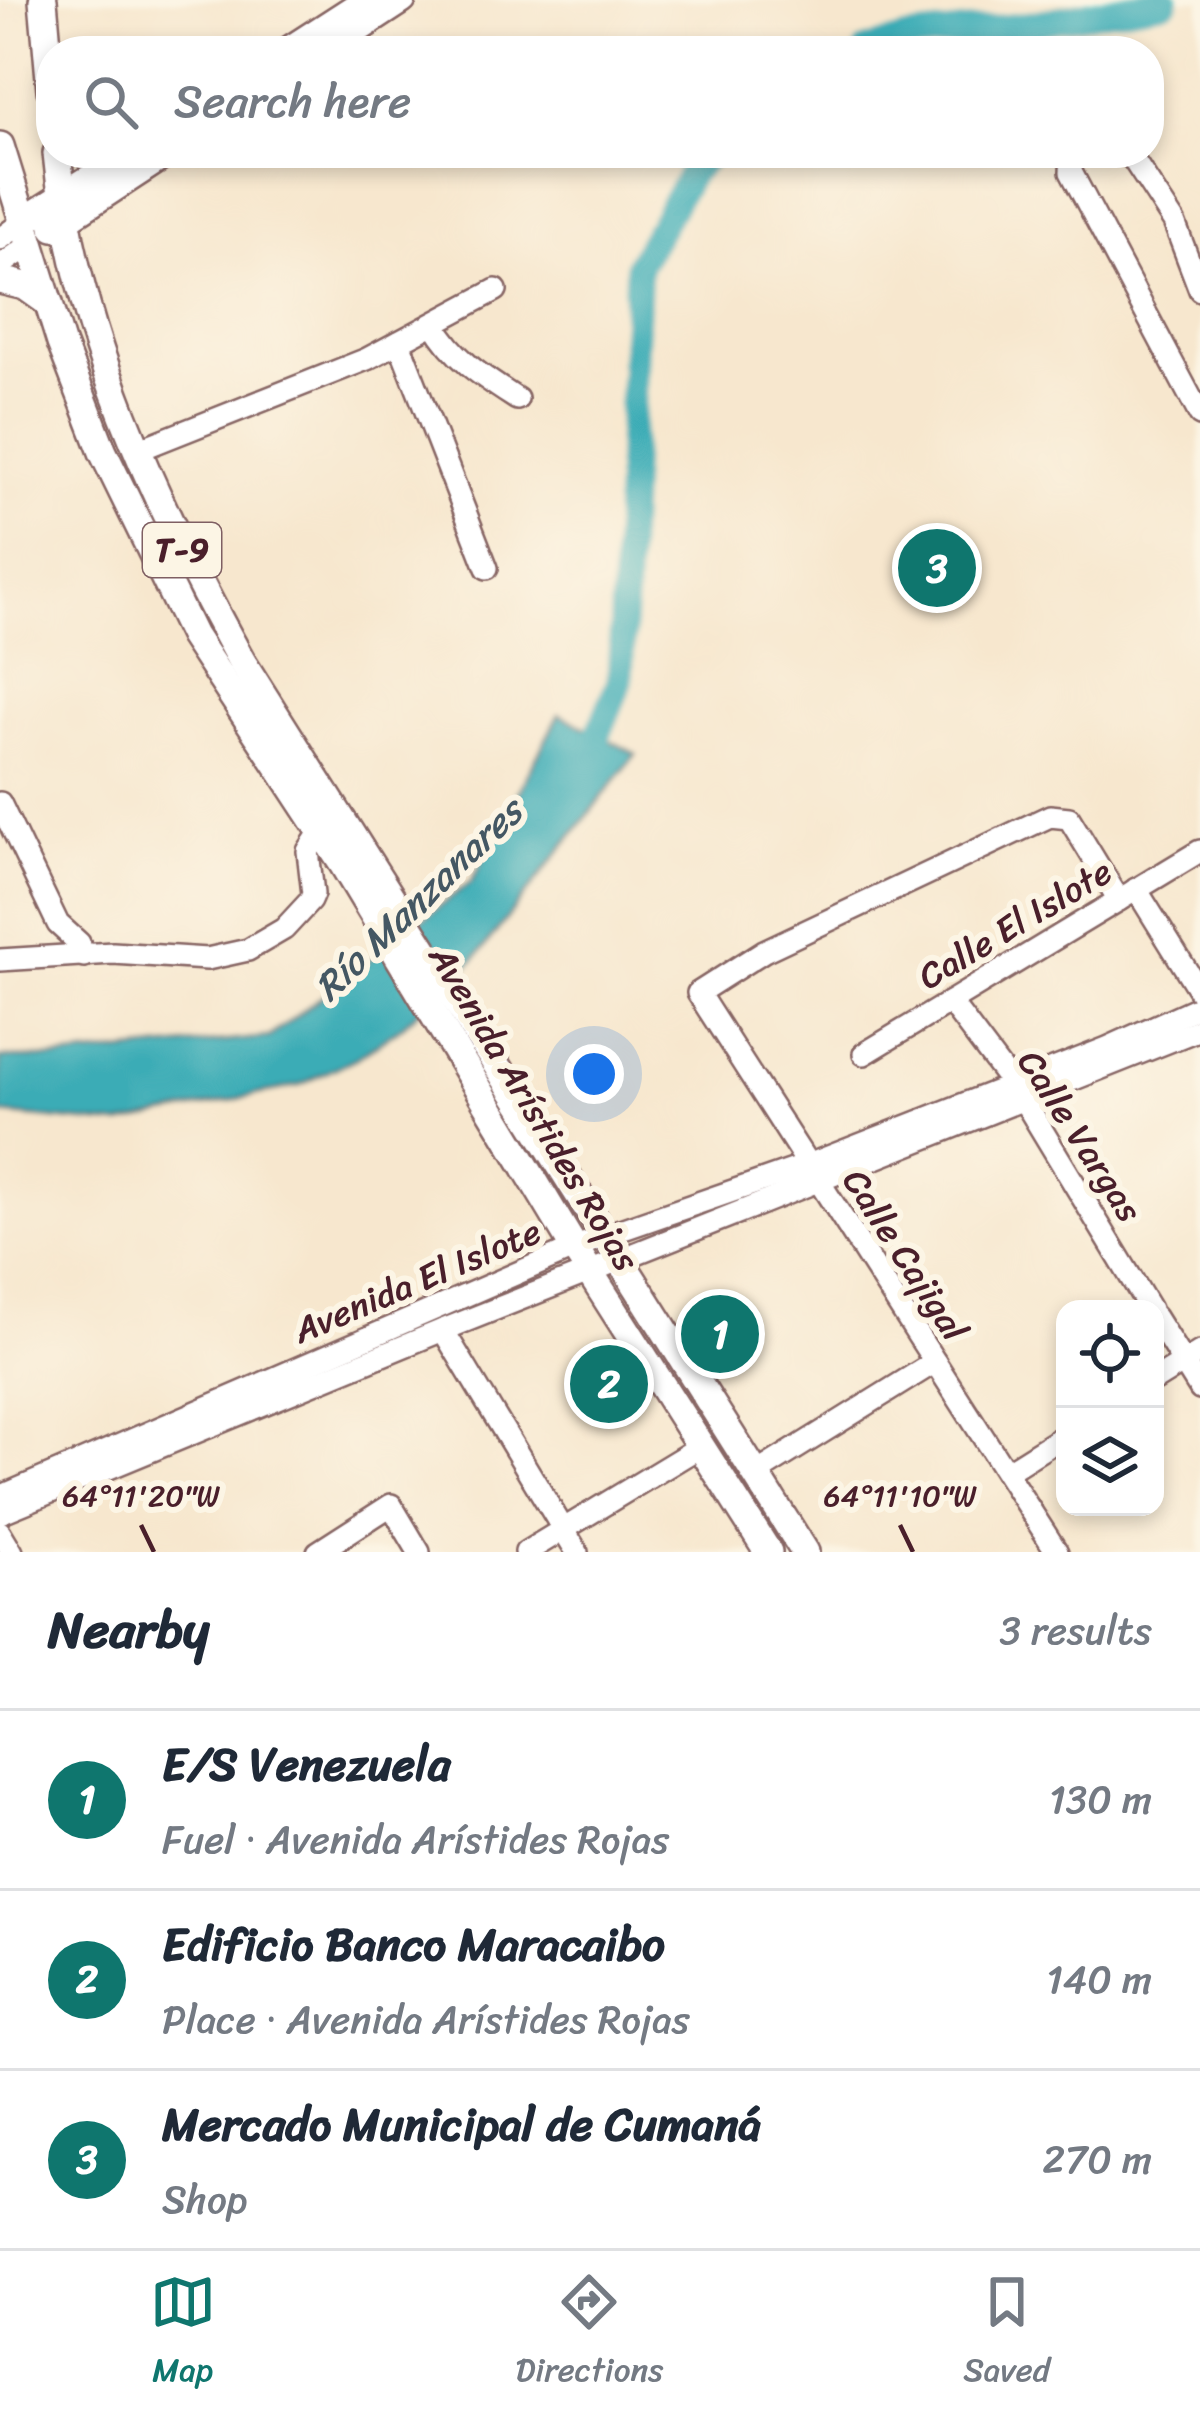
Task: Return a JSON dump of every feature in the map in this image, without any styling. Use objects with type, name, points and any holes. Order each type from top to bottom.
[{"type":"main road","points":[[311,36],[367,0]]},
{"type":"main road","points":[[347,36],[402,0]]},
{"type":"main road","points":[[48,4],[49,36]]},
{"type":"main road","name":"T-9","points":[[0,146],[28,233]]},
{"type":"main road","name":"T-9","points":[[59,168],[64,208]]},
{"type":"main road","points":[[28,233],[111,168]]},
{"type":"main road","points":[[64,208],[139,168]]},
{"type":"main road","name":"Avenida Arístides Rojas","points":[[64,208],[105,362],[138,450],[187,561],[242,662],[353,858],[485,1073],[603,1236],[805,1552]]},
{"type":"main road","name":"Avenida Arístides Rojas","points":[[28,233],[103,452],[193,636],[321,830],[353,858]]},
{"type":"main road","points":[[0,280],[25,286],[49,303]]},
{"type":"main road","name":"Avenida Arístides Rojas","points":[[485,1073],[575,1249],[768,1552]]},
{"type":"street","points":[[1071,168],[1200,415]]},
{"type":"street","points":[[1139,168],[1174,223],[1200,290]]},
{"type":"street","points":[[0,239],[28,233]]},
{"type":"street","points":[[0,266],[28,233]]},
{"type":"street","points":[[138,450],[367,359],[496,290]]},
{"type":"street","points":[[434,324],[467,367],[517,398]]},
{"type":"street","points":[[399,342],[487,568]]},
{"type":"street","points":[[0,803],[58,924],[79,943],[84,956]]},
{"type":"street","name":"Calle Cajigal","points":[[1057,1552],[698,993],[764,951],[1050,816],[1069,818],[1128,895]]},
{"type":"street","points":[[0,960],[112,953],[207,959],[261,944],[310,902],[308,851],[321,830]]},
{"type":"street","name":"Calle El Islote","points":[[864,1054],[1200,851]]},
{"type":"street","points":[[1128,895],[1200,992]]},
{"type":"street","name":"Calle Vargas","points":[[950,1002],[1017,1092],[1144,1300]]},
{"type":"street","name":"Avenida El Islote","points":[[1017,1092],[1200,1006]]},
{"type":"street","name":"Avenida El Islote","points":[[0,1513],[591,1274],[814,1173],[1017,1092],[1200,1029]]},
{"type":"street","name":"Avenida El Islote","points":[[0,1497],[603,1236],[814,1173]]},
{"type":"street","points":[[1164,1327],[1191,1357],[1200,1389]]},
{"type":"street","points":[[443,1330],[577,1552]]},
{"type":"street","points":[[1164,1374],[1191,1357]]},
{"type":"street","points":[[754,1474],[935,1362]]},
{"type":"street","points":[[1006,1472],[1056,1441]]},
{"type":"street","points":[[526,1552],[700,1446]]},
{"type":"street","points":[[318,1552],[391,1505],[418,1552]]},
{"type":"street","points":[[0,1532],[13,1552]]},
{"type":"water","points":[[559,714],[636,754],[475,959],[401,1027],[358,1057],[300,1085],[119,1125],[0,1114],[0,1058],[59,1058],[269,1037],[472,881]]},
{"type":"waterway","name":"Río Manzanares","points":[[933,36],[1166,0]]},
{"type":"waterway","name":"Río Manzanares","points":[[585,767],[620,681],[638,265],[695,168]]},
{"type":"place","name":"Mercado Municipal de Cumaná","points":[[937,568]]},
{"type":"place","name":"E/S Venezuela","points":[[720,1334]]},
{"type":"place","name":"Edificio Banco Maracaibo","points":[[609,1384]]}]
